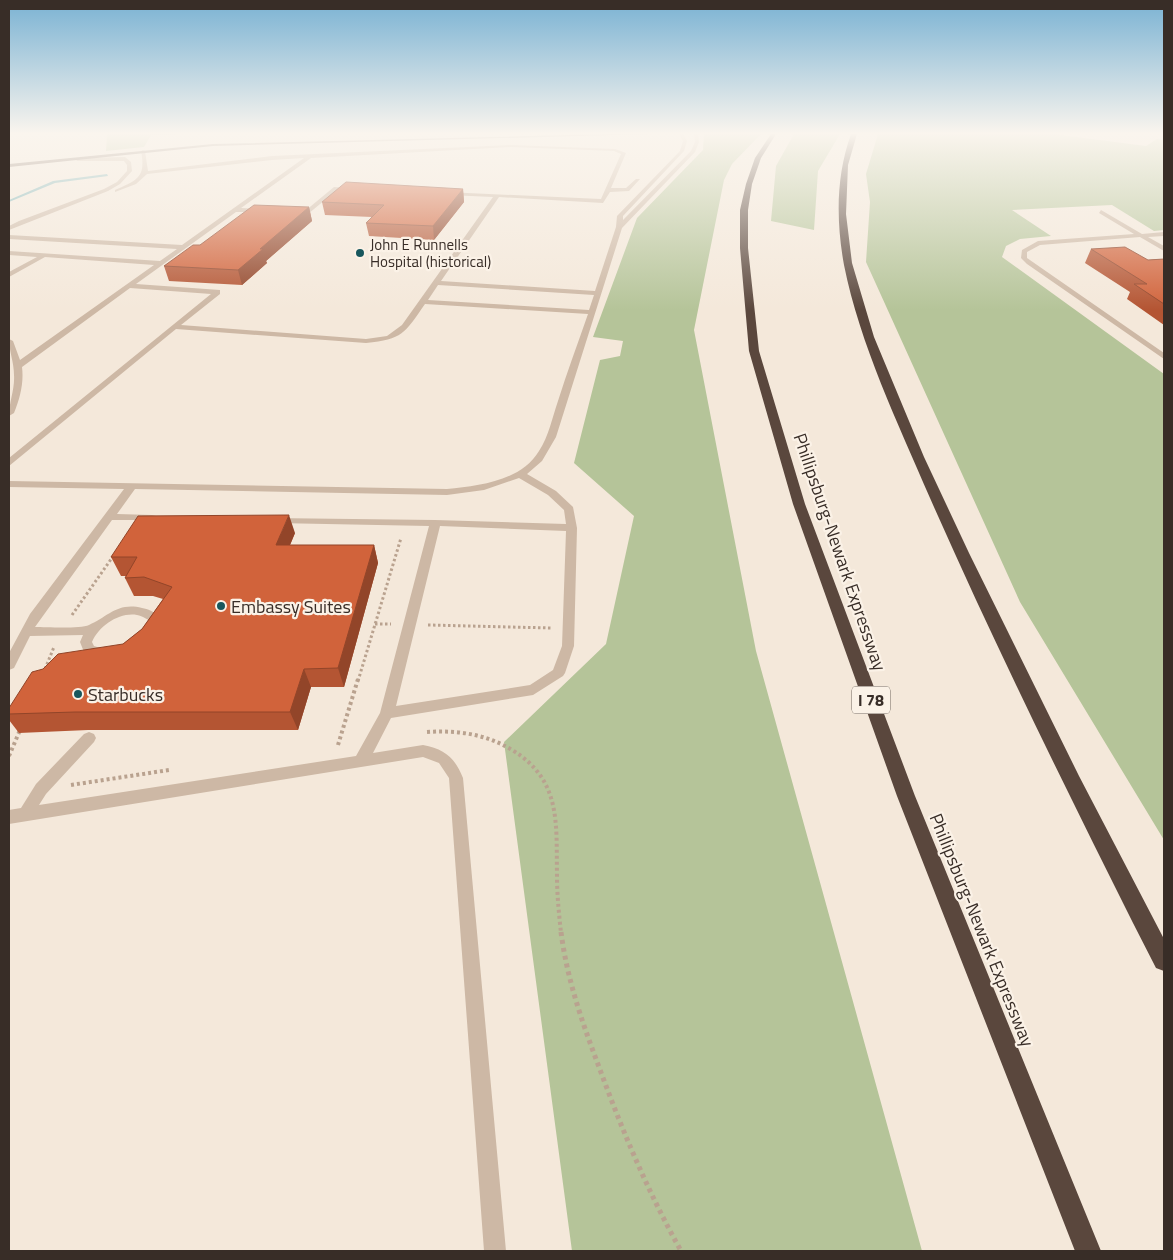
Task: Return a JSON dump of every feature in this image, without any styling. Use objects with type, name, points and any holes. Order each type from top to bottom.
[{"type":"highway","name":"Phillipsburg-Newark Expressway","points":[[747,193],[744,210],[744,248],[754,351],[799,504],[906,796],[1088,1251]]},
{"type":"highway","points":[[843,193],[848,262],[865,323],[883,372],[949,526],[1130,896],[1164,960]]},
{"type":"street","points":[[9,228],[96,193]]},
{"type":"street","points":[[9,237],[57,214],[112,193]]},
{"type":"street","points":[[19,365],[259,193]]},
{"type":"street","points":[[286,212],[306,213],[330,193]]},
{"type":"street","points":[[451,193],[603,201],[607,193]]},
{"type":"street","points":[[9,484],[448,492],[492,485],[519,474],[539,458],[546,446],[592,312],[623,211],[641,193]]},
{"type":"street","points":[[619,227],[653,193]]},
{"type":"street","points":[[175,327],[375,341],[389,338],[401,331],[497,196]]},
{"type":"street","points":[[235,210],[266,211]]},
{"type":"street","points":[[1101,212],[1164,249]]},
{"type":"street","points":[[1164,234],[1038,243],[1024,251],[1024,258],[1035,268],[1164,357]]},
{"type":"street","points":[[9,237],[182,247]]},
{"type":"street","points":[[9,254],[161,262]]},
{"type":"street","points":[[9,275],[43,256]]},
{"type":"street","points":[[434,283],[598,293]]},
{"type":"street","points":[[9,463],[217,292],[129,286]]},
{"type":"street","points":[[422,302],[592,312]]},
{"type":"street","points":[[9,341],[19,365],[18,389],[9,413]]},
{"type":"street","points":[[9,447],[25,449]]},
{"type":"street","points":[[388,713],[533,690],[558,673],[568,646],[572,528],[569,510],[552,493],[519,474]]},
{"type":"street","points":[[9,665],[34,617],[132,486]]},
{"type":"street","points":[[109,517],[168,518]]},
{"type":"street","points":[[267,520],[572,528]]},
{"type":"street","points":[[361,761],[388,713],[435,523]]},
{"type":"street","points":[[119,654],[109,655],[88,649],[86,642],[91,630],[106,618],[120,612],[145,612],[152,617]]},
{"type":"street","points":[[27,632],[91,630]]},
{"type":"street","points":[[26,814],[41,789],[89,738]]},
{"type":"street","points":[[9,816],[423,751],[436,753],[446,758],[456,778],[495,1251]]},
{"type":"path","points":[[372,740],[338,745],[403,531]]},
{"type":"path","points":[[45,670],[72,615],[120,548]]},
{"type":"path","points":[[374,624],[568,628]]},
{"type":"path","points":[[9,756],[23,722]]},
{"type":"path","points":[[419,733],[445,730],[473,733],[520,756],[542,777],[552,802],[556,826],[557,887],[562,936],[572,994],[616,1116],[669,1231],[681,1251]]},
{"type":"green space","points":[[661,193],[721,193],[694,330],[756,651],[922,1251],[572,1251],[504,742],[606,644],[634,516],[574,463],[600,360],[620,356],[623,341],[593,337],[637,218]]},
{"type":"green space","points":[[774,193],[817,193],[814,230],[771,221]]},
{"type":"green space","points":[[869,193],[1164,193],[1164,230],[1154,231],[1112,205],[1012,210],[1051,236],[1020,239],[1006,246],[1002,257],[1164,374],[1164,840],[1020,602],[866,262],[870,202]]},
{"type":"building","points":[[333,193],[460,193],[433,226],[366,223],[384,205],[322,202]]},
{"type":"building","points":[[254,205],[309,207],[238,270],[164,266],[193,245],[200,245]]},
{"type":"building","points":[[1125,247],[1148,260],[1164,259],[1164,304],[1134,284],[1147,284],[1091,249]]},
{"type":"building","points":[[289,515],[276,545],[374,545],[338,668],[304,669],[290,712],[75,712],[9,714],[9,708],[32,672],[43,669],[58,654],[123,644],[142,629],[172,587],[144,577],[125,578],[137,557],[111,557],[138,516]]},
{"type":"waterway","points":[[9,201],[28,193]]},
{"type":"place","name":"John E Runnells Hospital (historical)","points":[[360,253]]},
{"type":"place","name":"Embassy Suites","points":[[221,606]]},
{"type":"place","name":"Starbucks","points":[[78,694]]}]
